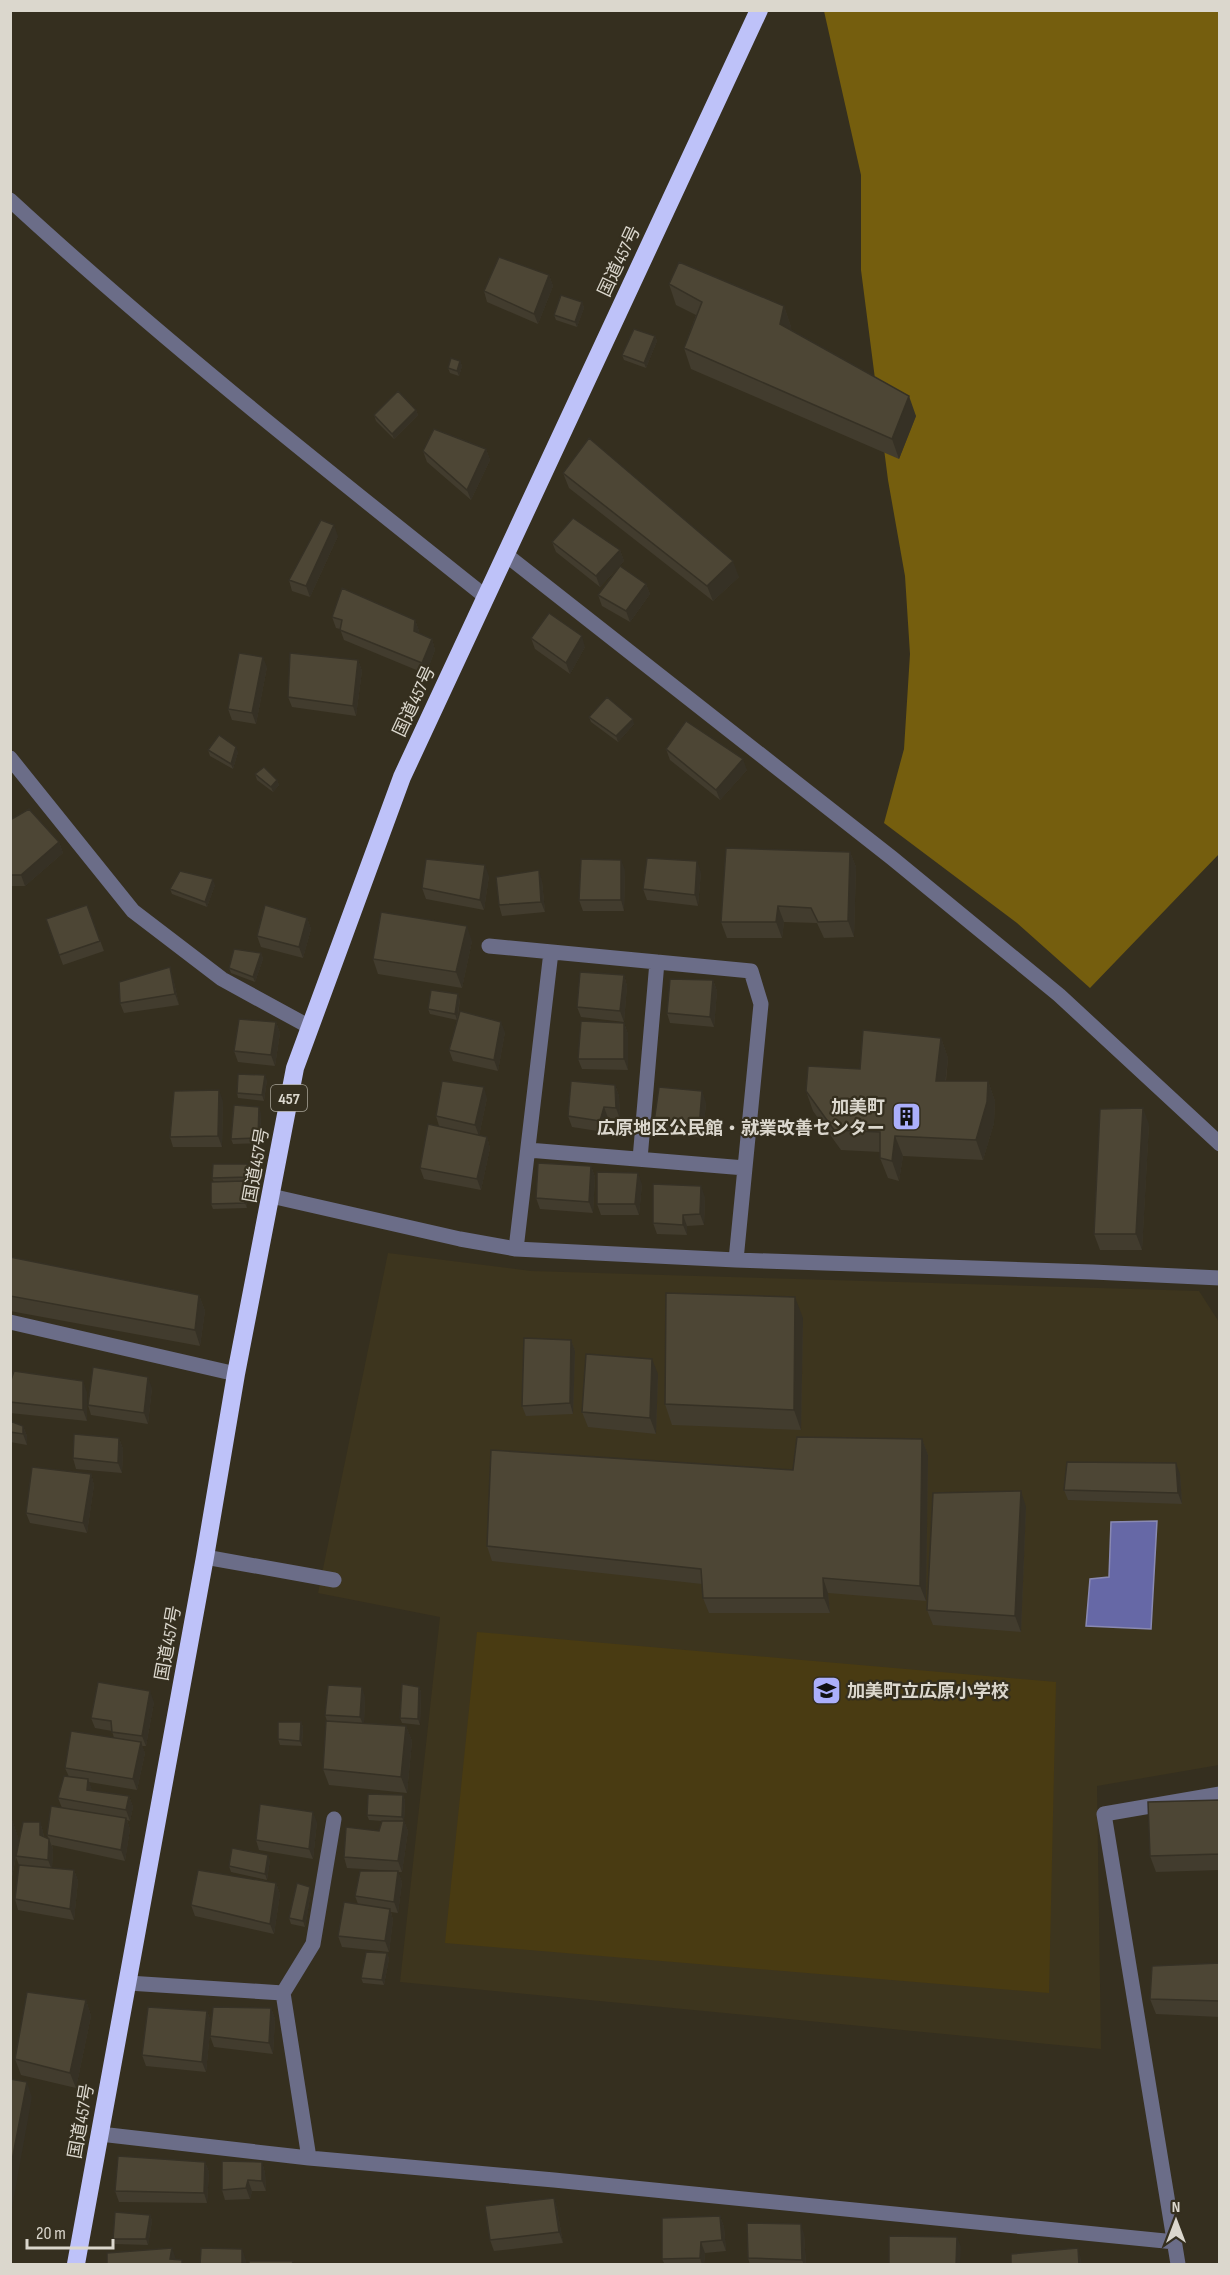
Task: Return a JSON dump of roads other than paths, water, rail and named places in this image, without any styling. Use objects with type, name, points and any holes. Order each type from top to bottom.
[{"type":"highway","name":"国道457号","points":[[76,2265],[205,1557],[236,1374],[295,1068],[402,777],[759,10]]},
{"type":"street","points":[[10,200],[90,273],[353,491],[486,597]]},
{"type":"street","points":[[505,554],[883,851],[1050,988],[1220,1144]]},
{"type":"street","points":[[10,758],[133,911],[222,979],[309,1026]]},
{"type":"street","points":[[489,946],[751,971],[761,1004],[736,1260]]},
{"type":"street","points":[[516,1249],[551,952]]},
{"type":"street","points":[[640,1159],[657,962]]},
{"type":"street","points":[[528,1150],[745,1168]]},
{"type":"street","points":[[272,1196],[460,1239],[516,1249],[736,1260],[1220,1278]]},
{"type":"street","points":[[10,1322],[236,1374]]},
{"type":"street","points":[[205,1557],[334,1580]]},
{"type":"street","points":[[1178,2265],[1104,1814],[1220,1794]]},
{"type":"street","points":[[309,2158],[283,1993],[313,1944],[334,1819]]},
{"type":"street","points":[[128,1983],[283,1993]]},
{"type":"street","points":[[100,2134],[309,2158],[1174,2242]]},
{"type":"water","points":[[1157,1521],[1151,1629],[1086,1626],[1090,1579],[1109,1577],[1111,1522]]},
{"type":"place","name":"加美町 広原地区公民館・就業改善センター","points":[[906,1117]]},
{"type":"place","name":"加美町立広原小学校","points":[[826,1691]]}]
